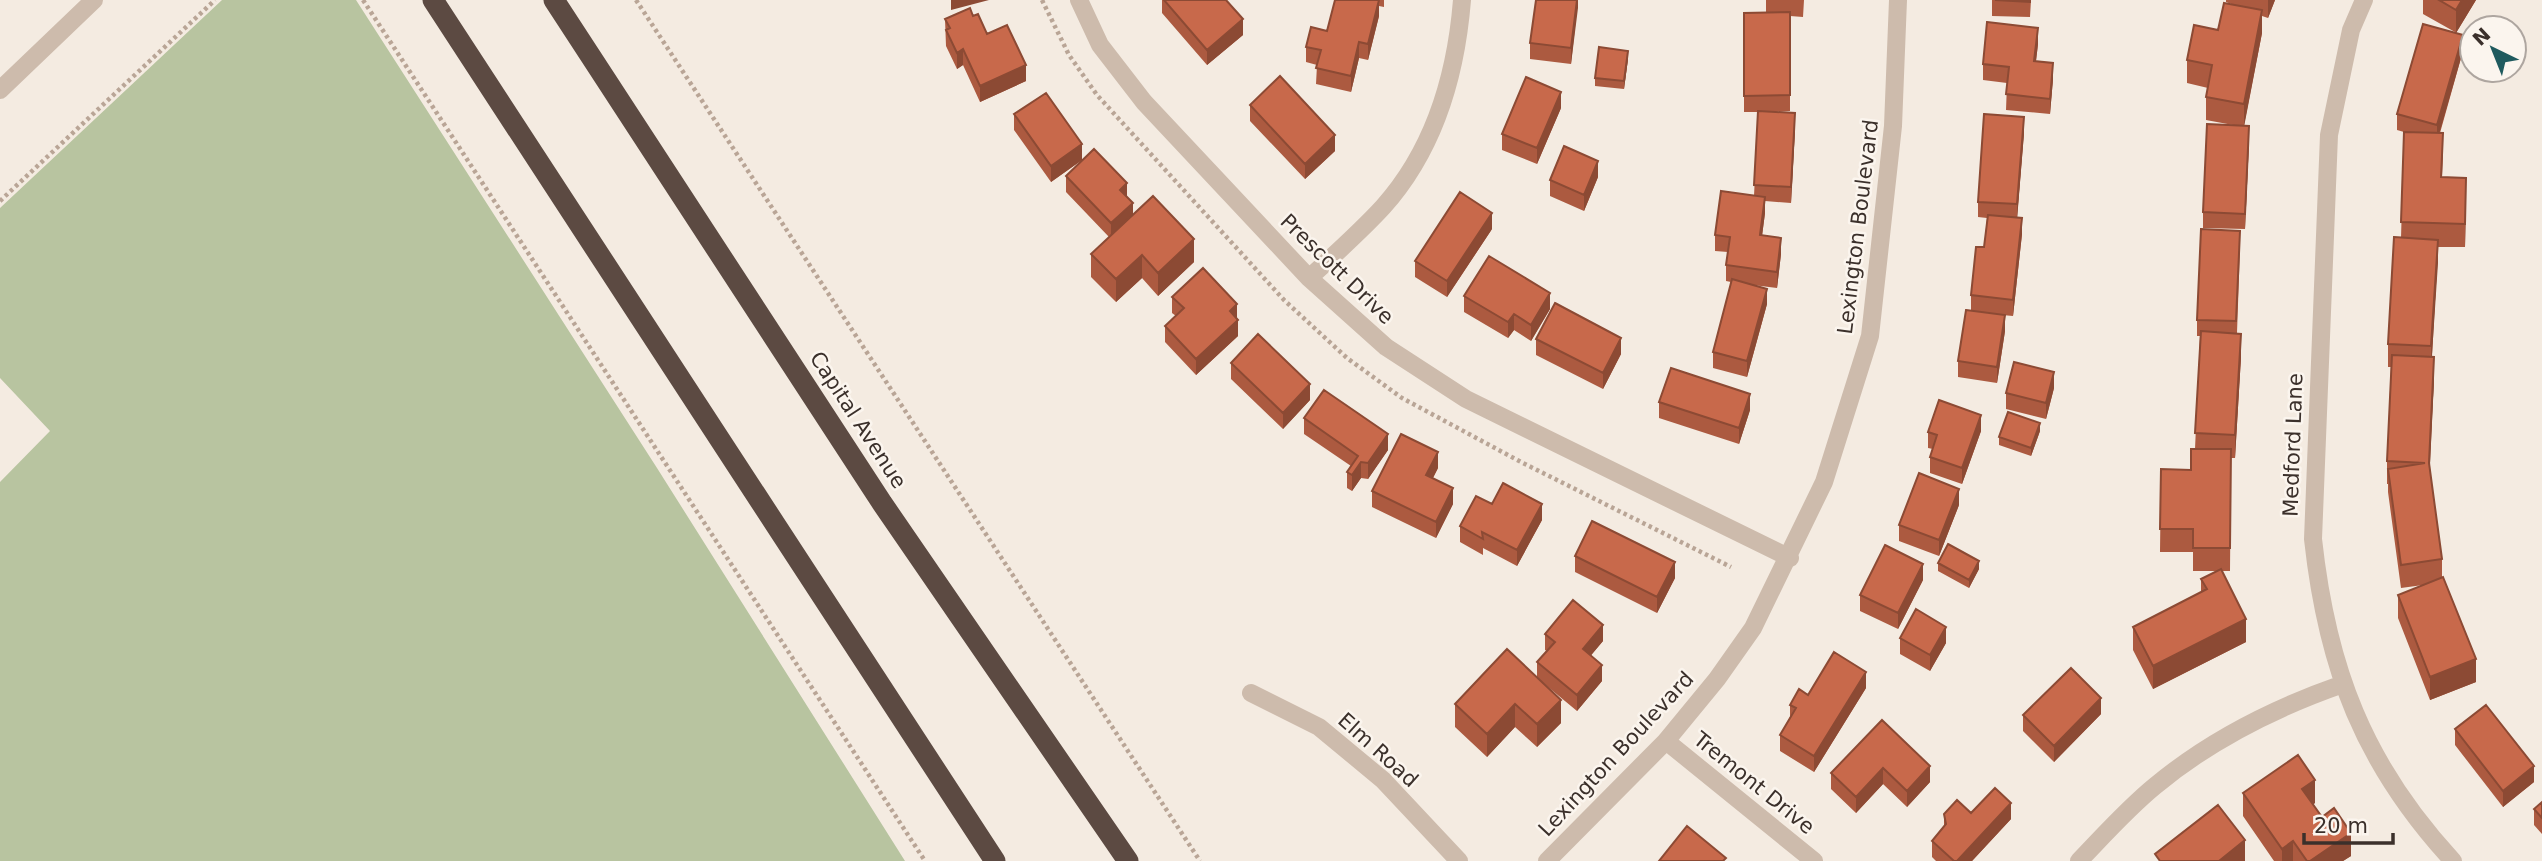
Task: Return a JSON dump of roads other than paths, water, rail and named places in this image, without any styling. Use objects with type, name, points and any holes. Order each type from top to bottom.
[{"type":"highway","points":[[433,0],[995,861]]},
{"type":"highway","name":"Capital Avenue","points":[[554,0],[882,503],[1128,861]]},
{"type":"street","points":[[0,90],[94,0]]},
{"type":"street","name":"Prescott Drive","points":[[1079,0],[1100,46],[1144,102],[1309,278],[1386,347],[1466,399],[1790,558]]},
{"type":"street","points":[[1309,278],[1384,206],[1417,161],[1438,118],[1451,74],[1462,0]]},
{"type":"street","name":"Lexington Boulevard","points":[[1547,861],[1666,741],[1717,679],[1753,628],[1790,558],[1824,482],[1870,335],[1893,126],[1898,0]]},
{"type":"street","name":"Medford Lane","points":[[2364,0],[2351,30],[2329,135],[2312,539],[2319,595],[2331,651],[2343,684],[2376,755],[2406,804],[2453,861]]},
{"type":"street","points":[[2080,861],[2155,786],[2197,755],[2261,720],[2343,684]]},
{"type":"street","name":"Elm Road","points":[[1251,693],[1319,727],[1383,780],[1459,861]]},
{"type":"street","name":"Tremont Drive","points":[[1666,741],[1814,861]]}]
